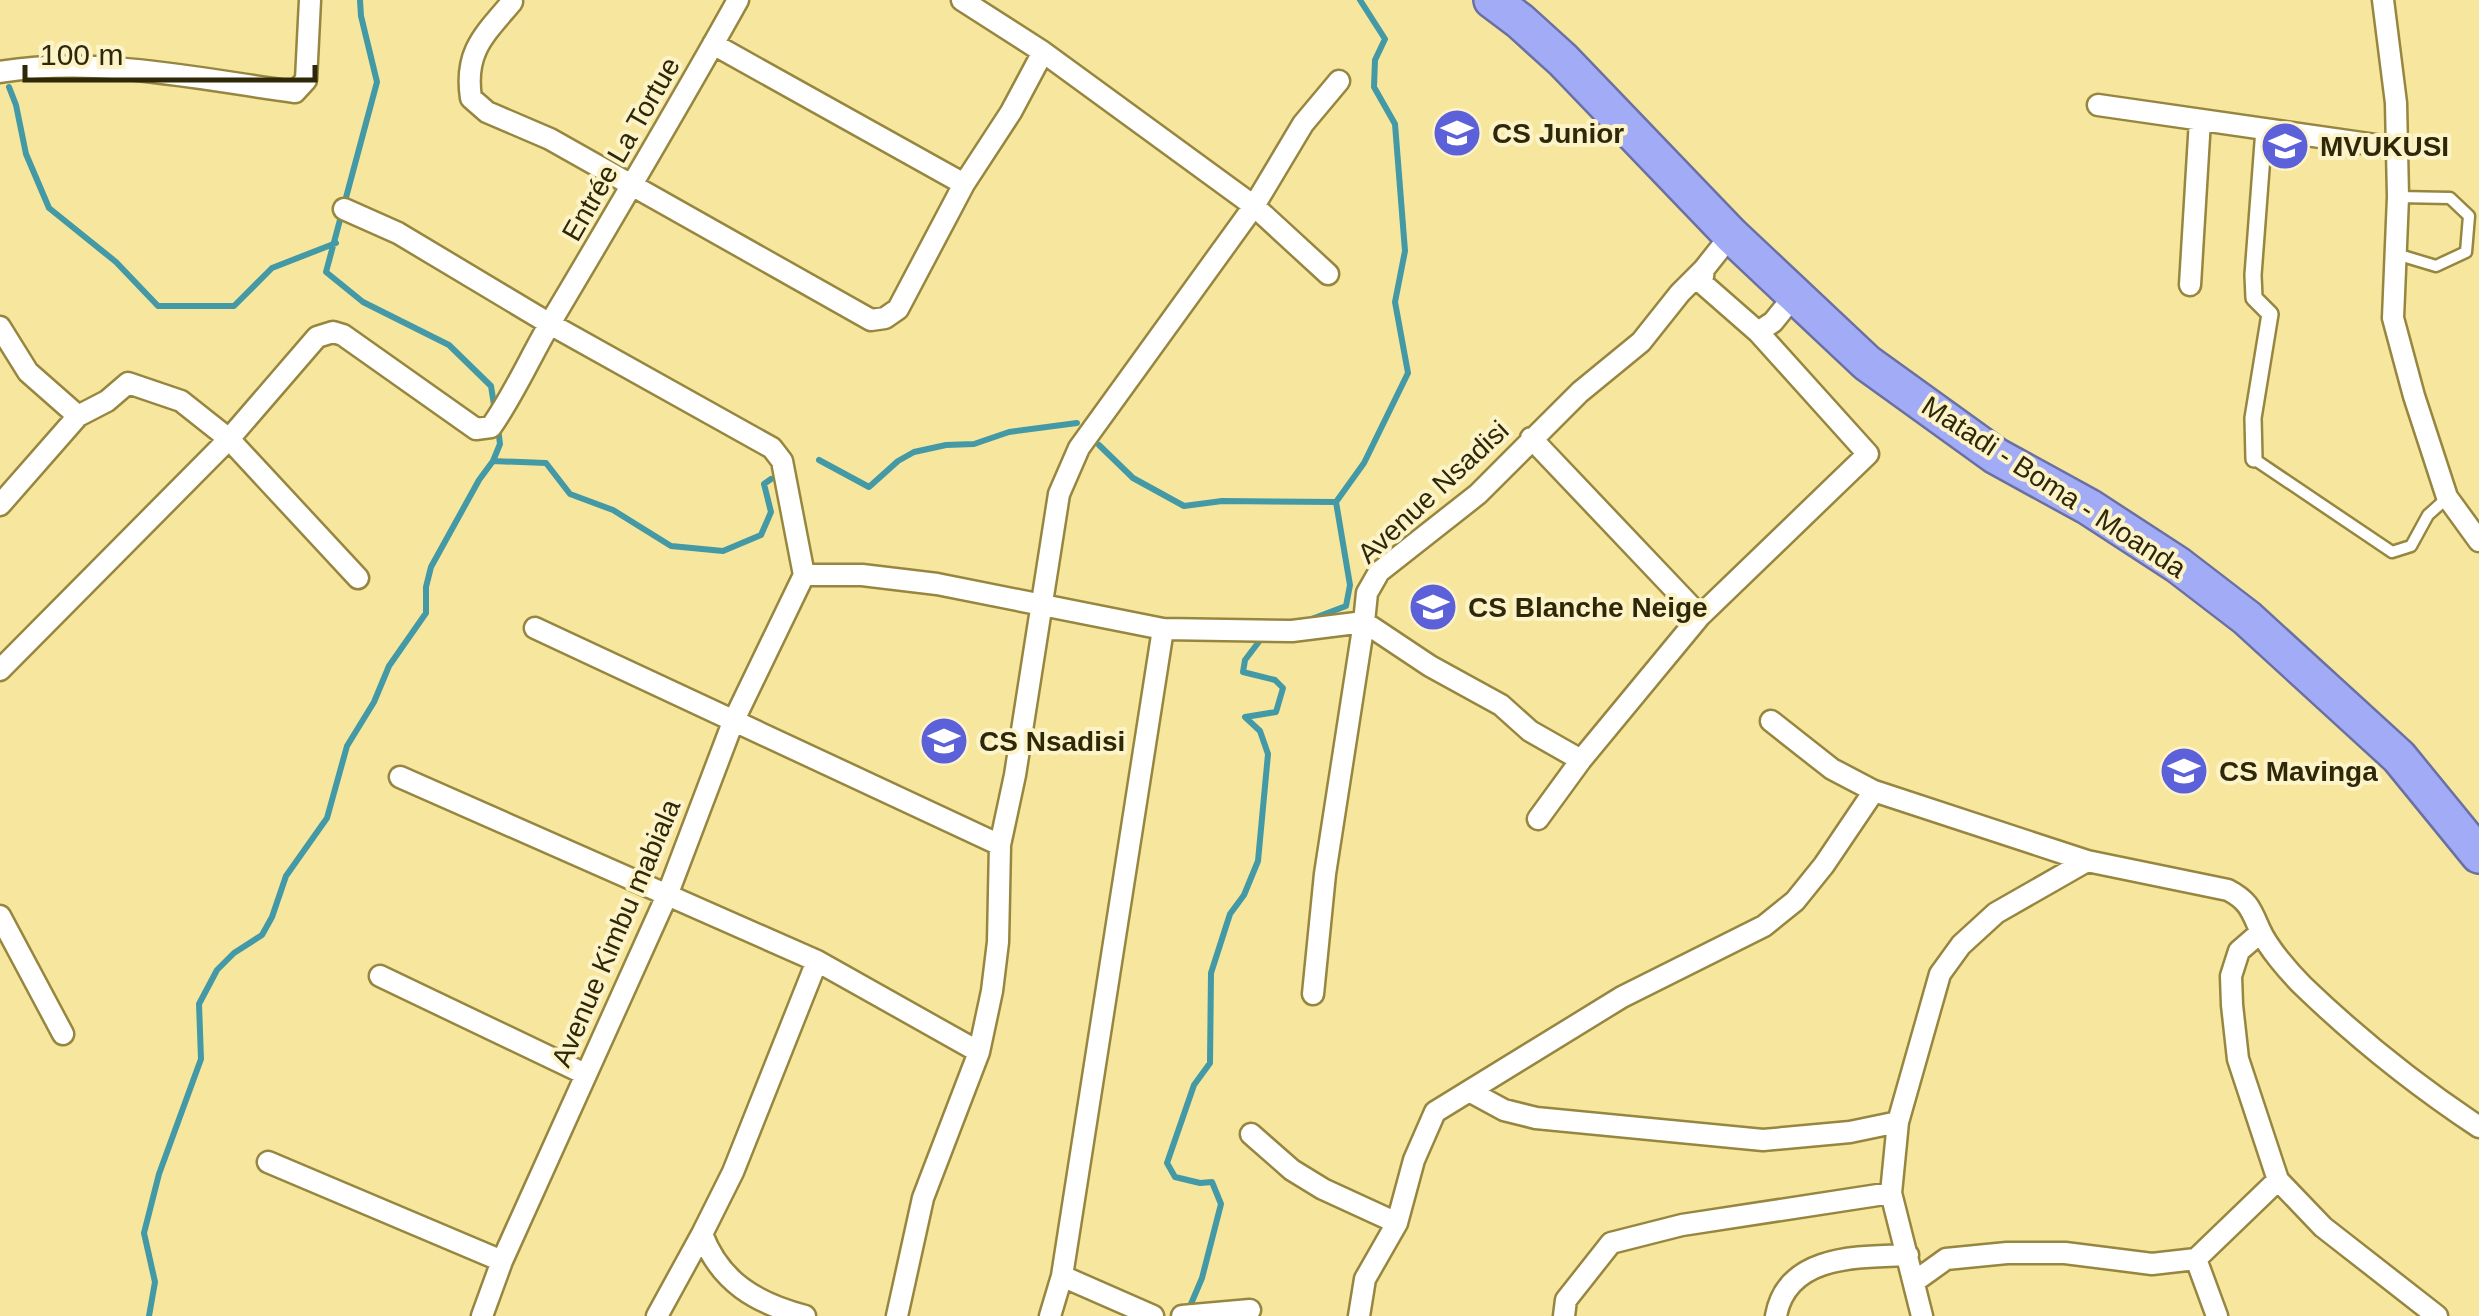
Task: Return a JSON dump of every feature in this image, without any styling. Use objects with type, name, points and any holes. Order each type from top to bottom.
[{"type":"highway","name":"Matadi - Boma - Moanda","points":[[1492,0],[1563,60],[1731,235],[1867,362],[1996,456],[2089,507],[2178,565],[2247,618],[2399,758],[2479,855]]},
{"type":"street","points":[[0,72],[35,66],[136,68],[295,92],[306,80],[310,0]]},
{"type":"street","name":"Entrée La Tortue","points":[[229,439],[317,337],[333,332],[343,335],[476,429],[490,426],[634,186],[738,0]]},
{"type":"street","points":[[962,0],[1044,52],[1254,206],[1328,274]]},
{"type":"street","points":[[2383,0],[2398,148],[2393,318],[2447,497],[2479,541]]},
{"type":"street","points":[[512,2],[473,49],[468,79],[471,98],[487,112],[550,139],[871,320],[885,318],[898,309],[964,184],[1012,112],[1044,52]]},
{"type":"street","points":[[713,44],[964,184]]},
{"type":"street","points":[[897,1316],[923,1198],[979,1052],[992,991],[998,942],[1000,845],[1059,494],[1079,448],[1254,206],[1304,124],[1339,80]]},
{"type":"street","points":[[2098,105],[2398,148]]},
{"type":"street","points":[[2190,285],[2200,120]]},
{"type":"street","points":[[2254,460],[2253,418],[2270,314],[2254,298],[2253,275],[2264,129]]},
{"type":"street","points":[[344,209],[398,233],[550,324],[772,448],[782,461],[804,574],[862,575],[937,584],[1162,628],[1292,632],[1364,622],[1430,666],[1501,705],[1530,732],[1581,760]]},
{"type":"street","name":"Avenue Nsadisi","points":[[1313,994],[1325,874],[1367,593],[1379,572],[1478,494],[1580,392],[1641,342],[1731,235]]},
{"type":"street","points":[[1538,819],[1581,760],[1700,616],[1868,454],[1758,332],[1702,283],[1704,269]]},
{"type":"street","points":[[1758,332],[1773,322],[1794,296]]},
{"type":"street","points":[[0,327],[28,372],[78,416]]},
{"type":"street","points":[[0,504],[78,416],[107,401],[128,383],[181,400],[229,439],[358,578]]},
{"type":"street","points":[[1531,438],[1700,616]]},
{"type":"street","points":[[0,670],[229,439]]},
{"type":"street","name":"Avenue Kimbu mabiala","points":[[482,1316],[502,1261],[668,893],[733,722],[804,574]]},
{"type":"street","points":[[535,628],[1000,845]]},
{"type":"street","points":[[1050,1316],[1062,1276],[1162,628]]},
{"type":"street","points":[[1770,720],[1832,769],[1874,791],[2086,861],[2228,890],[2245,899],[2256,914],[2261,932],[2300,984],[2427,1093],[2479,1127]]},
{"type":"street","points":[[400,776],[817,961],[979,1052]]},
{"type":"street","points":[[1358,1316],[1365,1279],[1397,1223],[1426,1128],[1435,1112],[1622,997],[1764,926],[1794,901],[1824,866],[1874,791]]},
{"type":"street","points":[[1922,1316],[1891,1194],[1898,1122],[1940,974],[1961,945],[1996,913],[2086,861]]},
{"type":"street","points":[[0,916],[64,1034]]},
{"type":"street","points":[[2261,932],[2238,951],[2231,976],[2232,1004],[2238,1058],[2278,1180],[2323,1227],[2437,1316]]},
{"type":"street","points":[[657,1316],[733,1172],[817,961]]},
{"type":"street","points":[[380,976],[585,1074]]},
{"type":"street","points":[[1468,1092],[1504,1110],[1536,1118],[1763,1140],[1850,1132],[1898,1122]]},
{"type":"street","points":[[1250,1134],[1292,1170],[1322,1189],[1397,1223]]},
{"type":"street","points":[[268,1162],[502,1261]]},
{"type":"street","points":[[1914,1282],[1946,1259],[2007,1252],[2066,1253],[2152,1264],[2196,1259],[2278,1180]]},
{"type":"street","points":[[1564,1316],[1566,1300],[1611,1243],[1682,1225],[1891,1194]]},
{"type":"street","points":[[702,1234],[720,1270],[760,1302],[805,1316]]},
{"type":"street","points":[[1776,1316],[1785,1290],[1796,1277],[1815,1267],[1843,1258],[1908,1255]]},
{"type":"street","points":[[2196,1259],[2217,1316]]},
{"type":"street","points":[[1062,1276],[1153,1316]]},
{"type":"street","points":[[1182,1316],[1250,1310]]},
{"type":"lane","points":[[2396,254],[2436,266],[2466,252],[2469,216],[2450,198],[2398,197]]},
{"type":"lane","points":[[2254,460],[2392,552],[2411,546],[2428,515],[2447,497]]},
{"type":"waterway","points":[[360,0],[377,82],[326,272],[363,302],[449,345],[491,386],[495,411]]},
{"type":"waterway","points":[[1099,445],[1133,478],[1184,506],[1222,501],[1336,502],[1364,463],[1408,373],[1395,302],[1405,251],[1395,124],[1374,87],[1375,60],[1385,39],[1360,0]]},
{"type":"waterway","points":[[9,87],[26,154],[49,208],[116,262],[158,306],[234,306],[272,268],[336,243]]},
{"type":"waterway","points":[[819,460],[869,487],[914,452],[974,444],[1009,432],[1077,423]]},
{"type":"waterway","points":[[149,1316],[155,1282],[144,1233],[159,1174],[201,1059],[199,1004],[217,970],[262,935],[286,876],[327,818],[347,746],[374,702],[389,666],[426,613],[431,567],[493,461],[500,444],[498,428]]},
{"type":"waterway","points":[[493,461],[546,463],[570,494],[613,510],[671,546],[723,551],[761,535],[771,512],[764,484],[771,479]]},
{"type":"waterway","points":[[1309,620],[1346,606],[1350,585],[1336,502]]},
{"type":"waterway","points":[[1188,1311],[1202,1278],[1221,1204],[1212,1182],[1175,1177],[1167,1163],[1194,1085],[1210,1063],[1211,973],[1230,914],[1244,895],[1258,861],[1268,754],[1260,731],[1245,717],[1276,712],[1283,688],[1275,680],[1243,672],[1245,660],[1261,639]]},
{"type":"place","name":"CS Junior","points":[[1457,133]]},
{"type":"place","name":"MVUKUSI","points":[[2285,146]]},
{"type":"place","name":"CS Blanche Neige","points":[[1433,607]]},
{"type":"place","name":"CS Nsadisi","points":[[944,741]]},
{"type":"place","name":"CS Mavinga","points":[[2184,771]]}]
